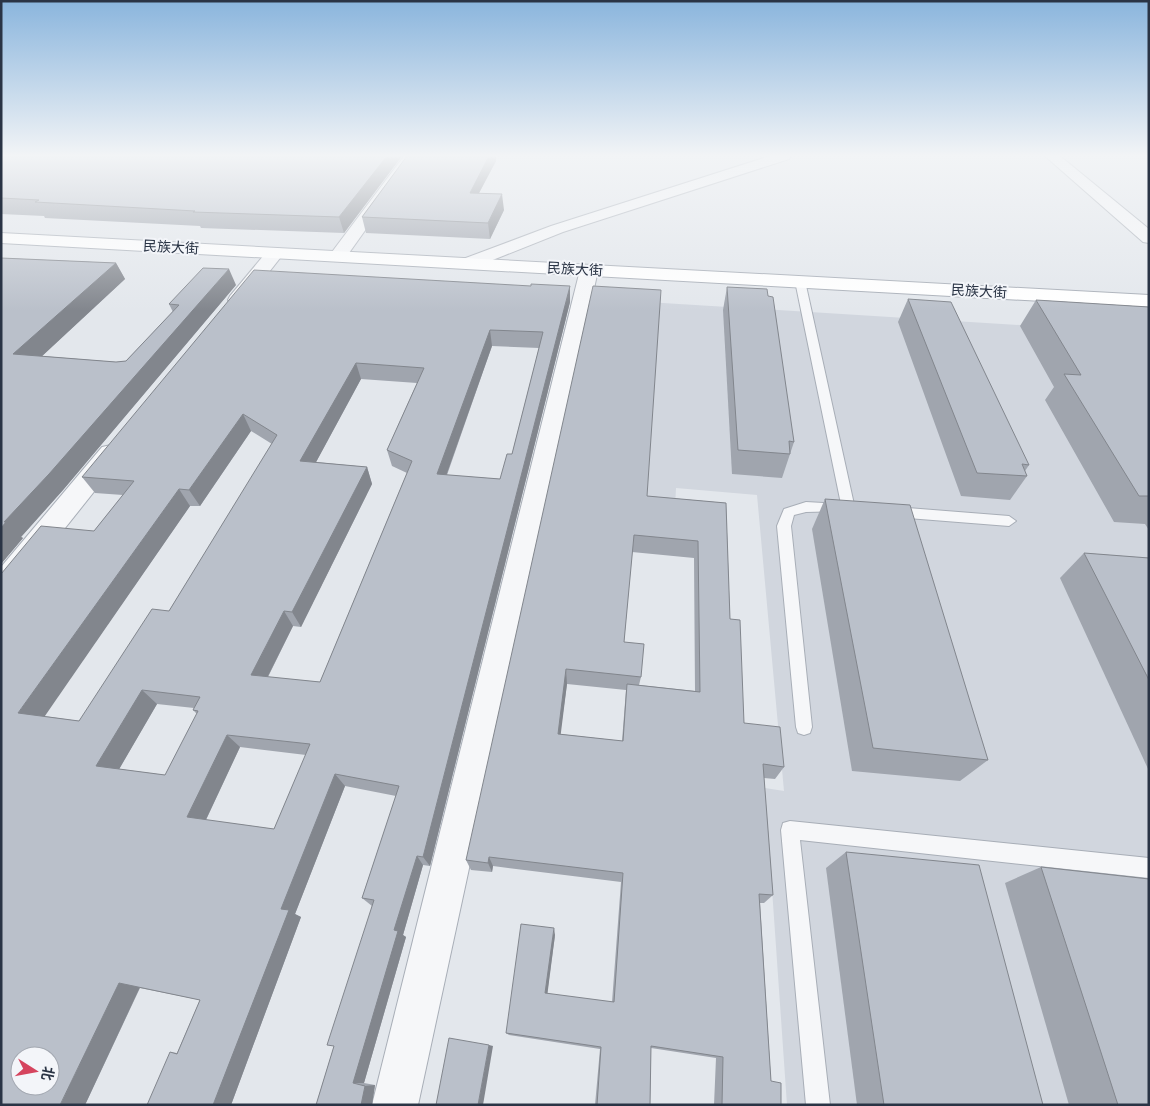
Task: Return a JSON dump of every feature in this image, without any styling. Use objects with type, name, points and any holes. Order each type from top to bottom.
[{"type":"main road","name":"民族大街","points":[[1,238],[1149,301]]},
{"type":"street","points":[[338,256],[373,208]]},
{"type":"street","points":[[469,263],[557,229],[624,208]]},
{"type":"street","points":[[1113,208],[1149,238]]},
{"type":"street","points":[[225,314],[275,253]]},
{"type":"street","points":[[395,1105],[590,270]]},
{"type":"street","points":[[1,588],[126,436]]},
{"type":"lane","points":[[800,281],[849,509]]},
{"type":"lane","points":[[804,727],[784,526],[789,512],[806,507],[1009,520]]},
{"type":"lane","points":[[818,1105],[790,830],[970,859],[1147,872]]},
{"type":"shaded area","points":[[598,299],[1149,333],[1149,1105],[787,1105],[765,788],[784,791],[757,495],[676,488],[675,508],[563,498]]},
{"type":"building","points":[[135,208],[346,208],[339,217],[193,212],[195,211]]},
{"type":"building","points":[[369,208],[495,208],[488,223],[362,217]]},
{"type":"building","points":[[1,258],[116,263],[13,354],[116,362],[126,361],[179,305],[169,304],[203,268],[229,269],[49,474],[4,522],[6,522],[1,528]]},
{"type":"building","points":[[254,270],[531,286],[531,284],[570,286],[423,857],[417,856],[394,930],[398,931],[353,1083],[365,1086],[361,1105],[316,1105],[334,1046],[327,1045],[374,900],[362,898],[399,786],[335,774],[281,909],[289,910],[213,1105],[147,1105],[170,1052],[177,1054],[200,1000],[119,983],[60,1105],[1,1105],[1,574],[41,526],[94,531],[134,481],[82,477]],"holes":[[[490,330],[543,332],[512,454],[507,454],[500,479],[437,474]],[[356,363],[424,368],[387,450],[412,461],[320,682],[251,675],[284,611],[292,612],[367,467],[300,461]],[[243,414],[277,435],[169,611],[152,609],[79,721],[18,713],[179,489],[189,490]],[[142,690],[200,697],[193,710],[198,711],[165,775],[96,766]],[[227,735],[310,744],[274,829],[187,817]]]},
{"type":"building","points":[[593,286],[661,290],[647,496],[726,503],[730,619],[740,620],[744,723],[780,727],[784,767],[763,764],[773,895],[759,894],[771,1081],[781,1083],[781,1105],[722,1105],[723,1057],[651,1046],[650,1105],[597,1105],[601,1047],[506,1033],[521,924],[554,928],[545,993],[614,1002],[623,873],[489,857],[488,863],[466,860]],"holes":[[[634,535],[698,541],[700,692],[627,684],[623,741],[558,734],[566,669],[641,677],[644,644],[624,642]]]},
{"type":"building","points":[[727,287],[767,289],[768,296],[773,297],[794,442],[789,441],[790,454],[738,450]]},
{"type":"building","points":[[908,299],[951,302],[1029,465],[1022,464],[1027,476],[977,473]]},
{"type":"building","points":[[1036,300],[1149,307],[1149,496],[1139,496],[1064,374],[1081,375]]},
{"type":"building","points":[[825,499],[910,505],[988,760],[873,748]]},
{"type":"building","points":[[1084,553],[1149,558],[1149,680]]},
{"type":"building","points":[[846,852],[979,865],[1043,1105],[884,1105]]},
{"type":"building","points":[[1041,867],[1149,879],[1149,1105],[1118,1105]]},
{"type":"building","points":[[449,1038],[489,1045],[478,1105],[436,1105]]}]
